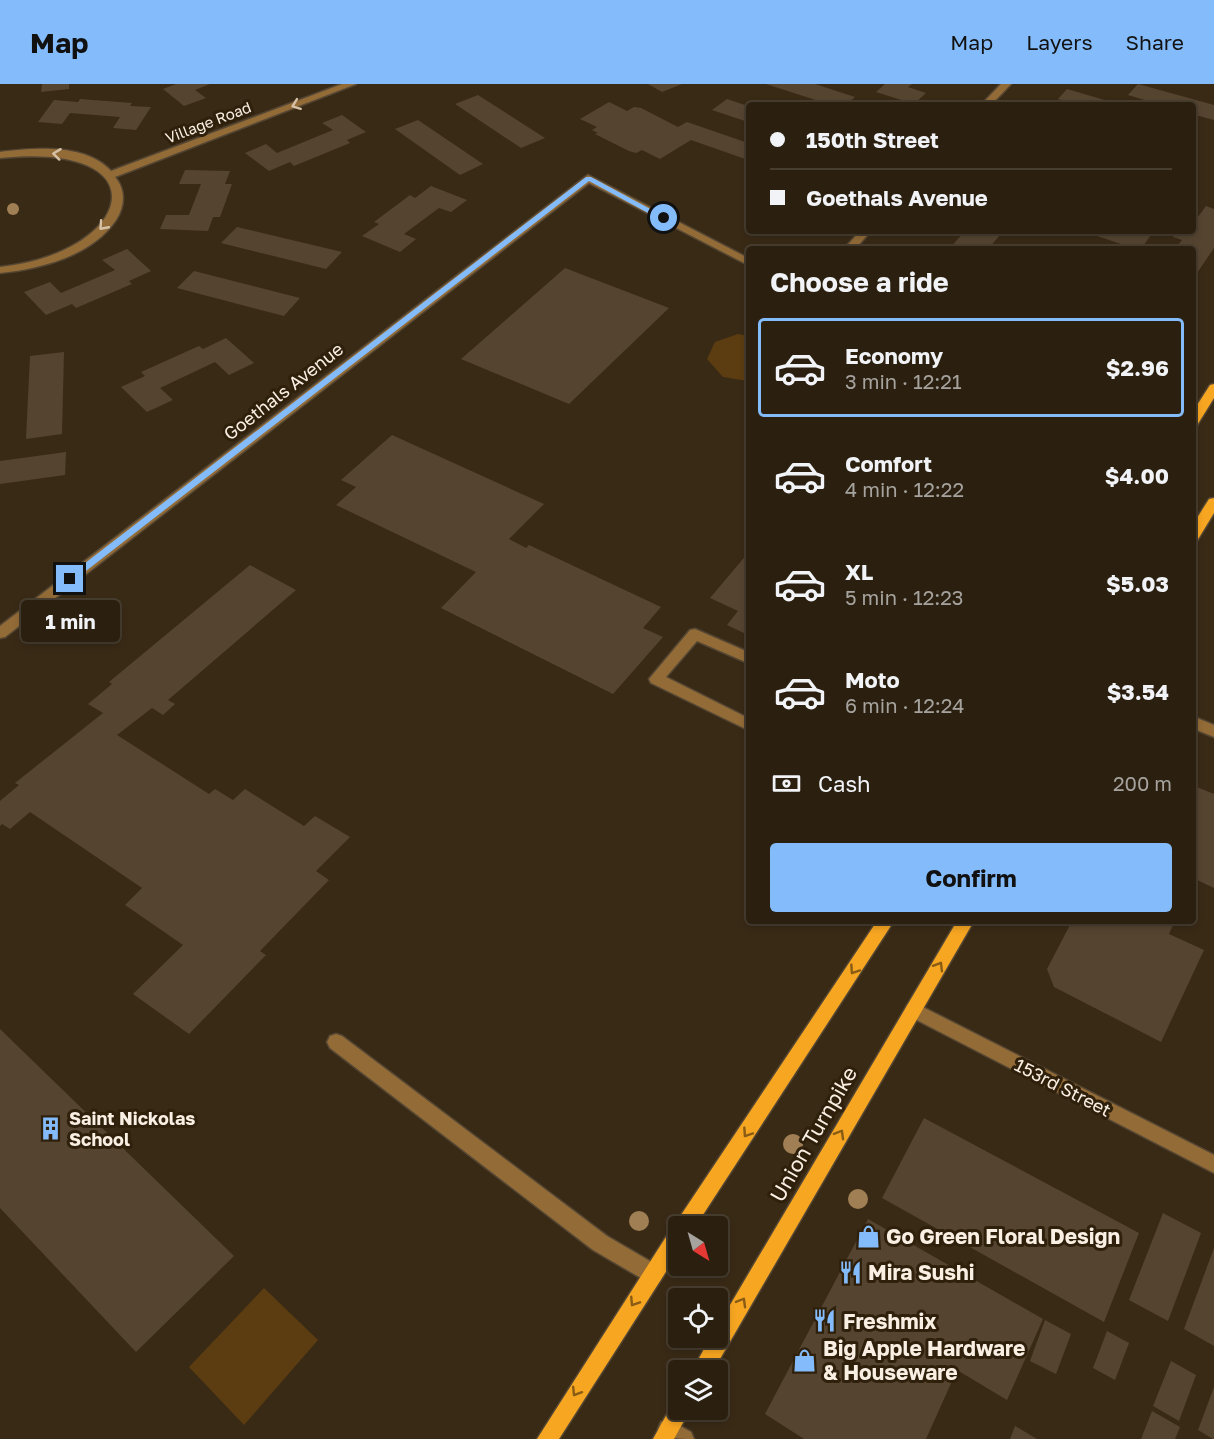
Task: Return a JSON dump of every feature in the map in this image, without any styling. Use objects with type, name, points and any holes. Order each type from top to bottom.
[{"type":"main road","points":[[1196,417],[1214,388]]},
{"type":"main road","points":[[1196,531],[1214,502]]},
{"type":"main road","points":[[691,1216],[884,924]]},
{"type":"main road","name":"Union Turnpike","points":[[708,1360],[964,924]]},
{"type":"main road","points":[[547,1439],[668,1251]]},
{"type":"main road","points":[[672,1436],[677,1420]]},
{"type":"street","name":"Village Road","points":[[110,175],[351,84]]},
{"type":"street","points":[[989,102],[1006,84]]},
{"type":"street","points":[[0,156],[25,152],[60,153],[89,161],[110,175],[119,192],[115,213],[100,231],[76,248],[45,261],[0,270]]},
{"type":"street","name":"Goethals Avenue","points":[[0,633],[588,178],[746,261]]},
{"type":"street","points":[[852,246],[863,234]]},
{"type":"street","points":[[746,657],[695,634],[656,679],[746,723]]},
{"type":"street","points":[[1196,723],[1214,730]]},
{"type":"street","name":"153rd Street","points":[[913,1010],[1214,1164]]},
{"type":"street","points":[[336,1042],[600,1243],[652,1274]]},
{"type":"shaded area","points":[[738,334],[746,336],[746,381],[723,377],[707,359],[715,342]]},
{"type":"shaded area","points":[[264,1288],[318,1340],[244,1425],[189,1367]]},
{"type":"building","points":[[42,84],[69,84],[69,89],[41,92]]},
{"type":"building","points":[[176,84],[210,84],[195,90],[206,98],[184,106],[163,89]]},
{"type":"building","points":[[648,84],[682,84],[662,92]]},
{"type":"building","points":[[766,84],[815,84],[855,97],[849,102],[822,102]]},
{"type":"building","points":[[885,84],[912,84],[908,87],[926,93],[916,102],[908,102],[876,92]]},
{"type":"building","points":[[1138,84],[1214,105],[1214,120],[1196,115],[1196,102],[1151,102],[1128,95]]},
{"type":"building","points":[[1067,89],[1108,101],[1067,102],[1058,99]]},
{"type":"building","points":[[478,95],[545,138],[521,148],[455,104]]},
{"type":"building","points":[[80,99],[132,103],[130,106],[151,107],[136,130],[113,128],[120,117],[70,113],[62,124],[38,122],[54,100],[78,102]]},
{"type":"building","points":[[727,99],[746,105],[746,121],[712,110]]},
{"type":"building","points":[[609,102],[627,111],[634,107],[641,108],[678,127],[687,122],[746,142],[746,159],[691,140],[660,159],[642,150],[636,153],[629,151],[595,134],[598,133],[592,130],[597,127],[580,119]]},
{"type":"building","points":[[342,115],[366,132],[347,140],[350,143],[294,166],[290,162],[269,171],[245,153],[266,144],[277,153],[333,130],[322,123]]},
{"type":"building","points":[[418,120],[483,164],[460,175],[395,129]]},
{"type":"building","points":[[185,170],[230,171],[225,184],[232,184],[220,217],[213,217],[208,231],[160,229],[166,215],[189,215],[201,184],[179,184]]},
{"type":"building","points":[[431,186],[467,200],[451,212],[439,208],[404,234],[416,239],[400,252],[362,236],[379,224],[374,222],[410,195],[415,198]]},
{"type":"building","points":[[1206,206],[1214,209],[1214,248],[1197,273],[1196,246],[1177,246],[1182,240],[1173,237],[1174,234],[1196,234],[1196,220]]},
{"type":"building","points":[[237,227],[342,252],[326,269],[221,243]]},
{"type":"building","points":[[962,234],[1001,234],[991,246],[952,246]]},
{"type":"building","points":[[1091,234],[1151,235],[1143,246],[1127,246]]},
{"type":"building","points":[[127,249],[151,271],[129,281],[132,284],[76,308],[72,304],[46,315],[24,292],[50,282],[61,293],[115,270],[102,260]]},
{"type":"building","points":[[565,268],[669,308],[569,404],[461,359]]},
{"type":"building","points":[[194,271],[300,298],[284,316],[177,288]]},
{"type":"building","points":[[226,338],[254,363],[229,375],[215,362],[160,388],[173,400],[147,412],[121,387],[145,376],[141,372],[199,346],[203,349]]},
{"type":"building","points":[[64,352],[62,434],[26,439],[30,356]]},
{"type":"building","points":[[392,435],[544,504],[509,539],[526,548],[529,545],[661,607],[643,628],[663,637],[613,694],[441,608],[476,572],[336,505],[356,487],[341,480]]},
{"type":"building","points":[[66,452],[65,475],[0,484],[0,461]]},
{"type":"building","points":[[746,555],[746,634],[727,625],[738,611],[710,598]]},
{"type":"building","points":[[250,565],[296,590],[168,700],[175,704],[163,715],[152,708],[117,735],[209,794],[215,789],[233,800],[245,789],[304,826],[315,816],[350,837],[316,871],[329,880],[260,951],[266,955],[189,1034],[133,994],[183,945],[125,905],[142,888],[30,812],[10,829],[2,824],[0,826],[0,801],[19,785],[15,783],[103,713],[88,704],[112,684],[109,682]]},
{"type":"building","points":[[1196,787],[1214,794],[1214,888],[1196,879]]},
{"type":"building","points":[[1070,924],[1174,924],[1169,934],[1204,950],[1161,1042],[1054,987],[1047,969]]},
{"type":"building","name":"Saint Nickolas School","points":[[0,1029],[234,1256],[136,1352],[0,1208]]},
{"type":"building","points":[[924,1118],[1139,1233],[1104,1322],[882,1198]]},
{"type":"building","points":[[1163,1213],[1201,1233],[1168,1321],[1129,1300]]},
{"type":"building","points":[[868,1219],[1043,1319],[1007,1400],[957,1370],[926,1439],[804,1439],[765,1414]]},
{"type":"building","points":[[1214,1248],[1214,1346],[1184,1329]]},
{"type":"building","points":[[1045,1320],[1071,1334],[1056,1374],[1030,1361]]},
{"type":"building","points":[[1107,1331],[1129,1343],[1115,1380],[1093,1368]]},
{"type":"building","points":[[1171,1361],[1196,1375],[1179,1421],[1153,1406]]},
{"type":"building","points":[[1214,1387],[1214,1439],[1213,1439],[1198,1430]]},
{"type":"building","points":[[1152,1411],[1180,1427],[1175,1439],[1141,1439]]},
{"type":"building","points":[[1015,1426],[1037,1439],[1010,1439]]},
{"type":"place","name":"Saint Nickolas School","points":[[51,1128]]},
{"type":"place","name":"Go Green Floral Design","points":[[868,1236]]},
{"type":"place","name":"Mira Sushi","points":[[850,1272]]},
{"type":"place","name":"Freshmix","points":[[825,1321]]},
{"type":"place","name":"Big Apple Hardware & Houseware","points":[[805,1360]]},
{"type":"route","points":[[70,579],[588,178],[664,218]]}]
